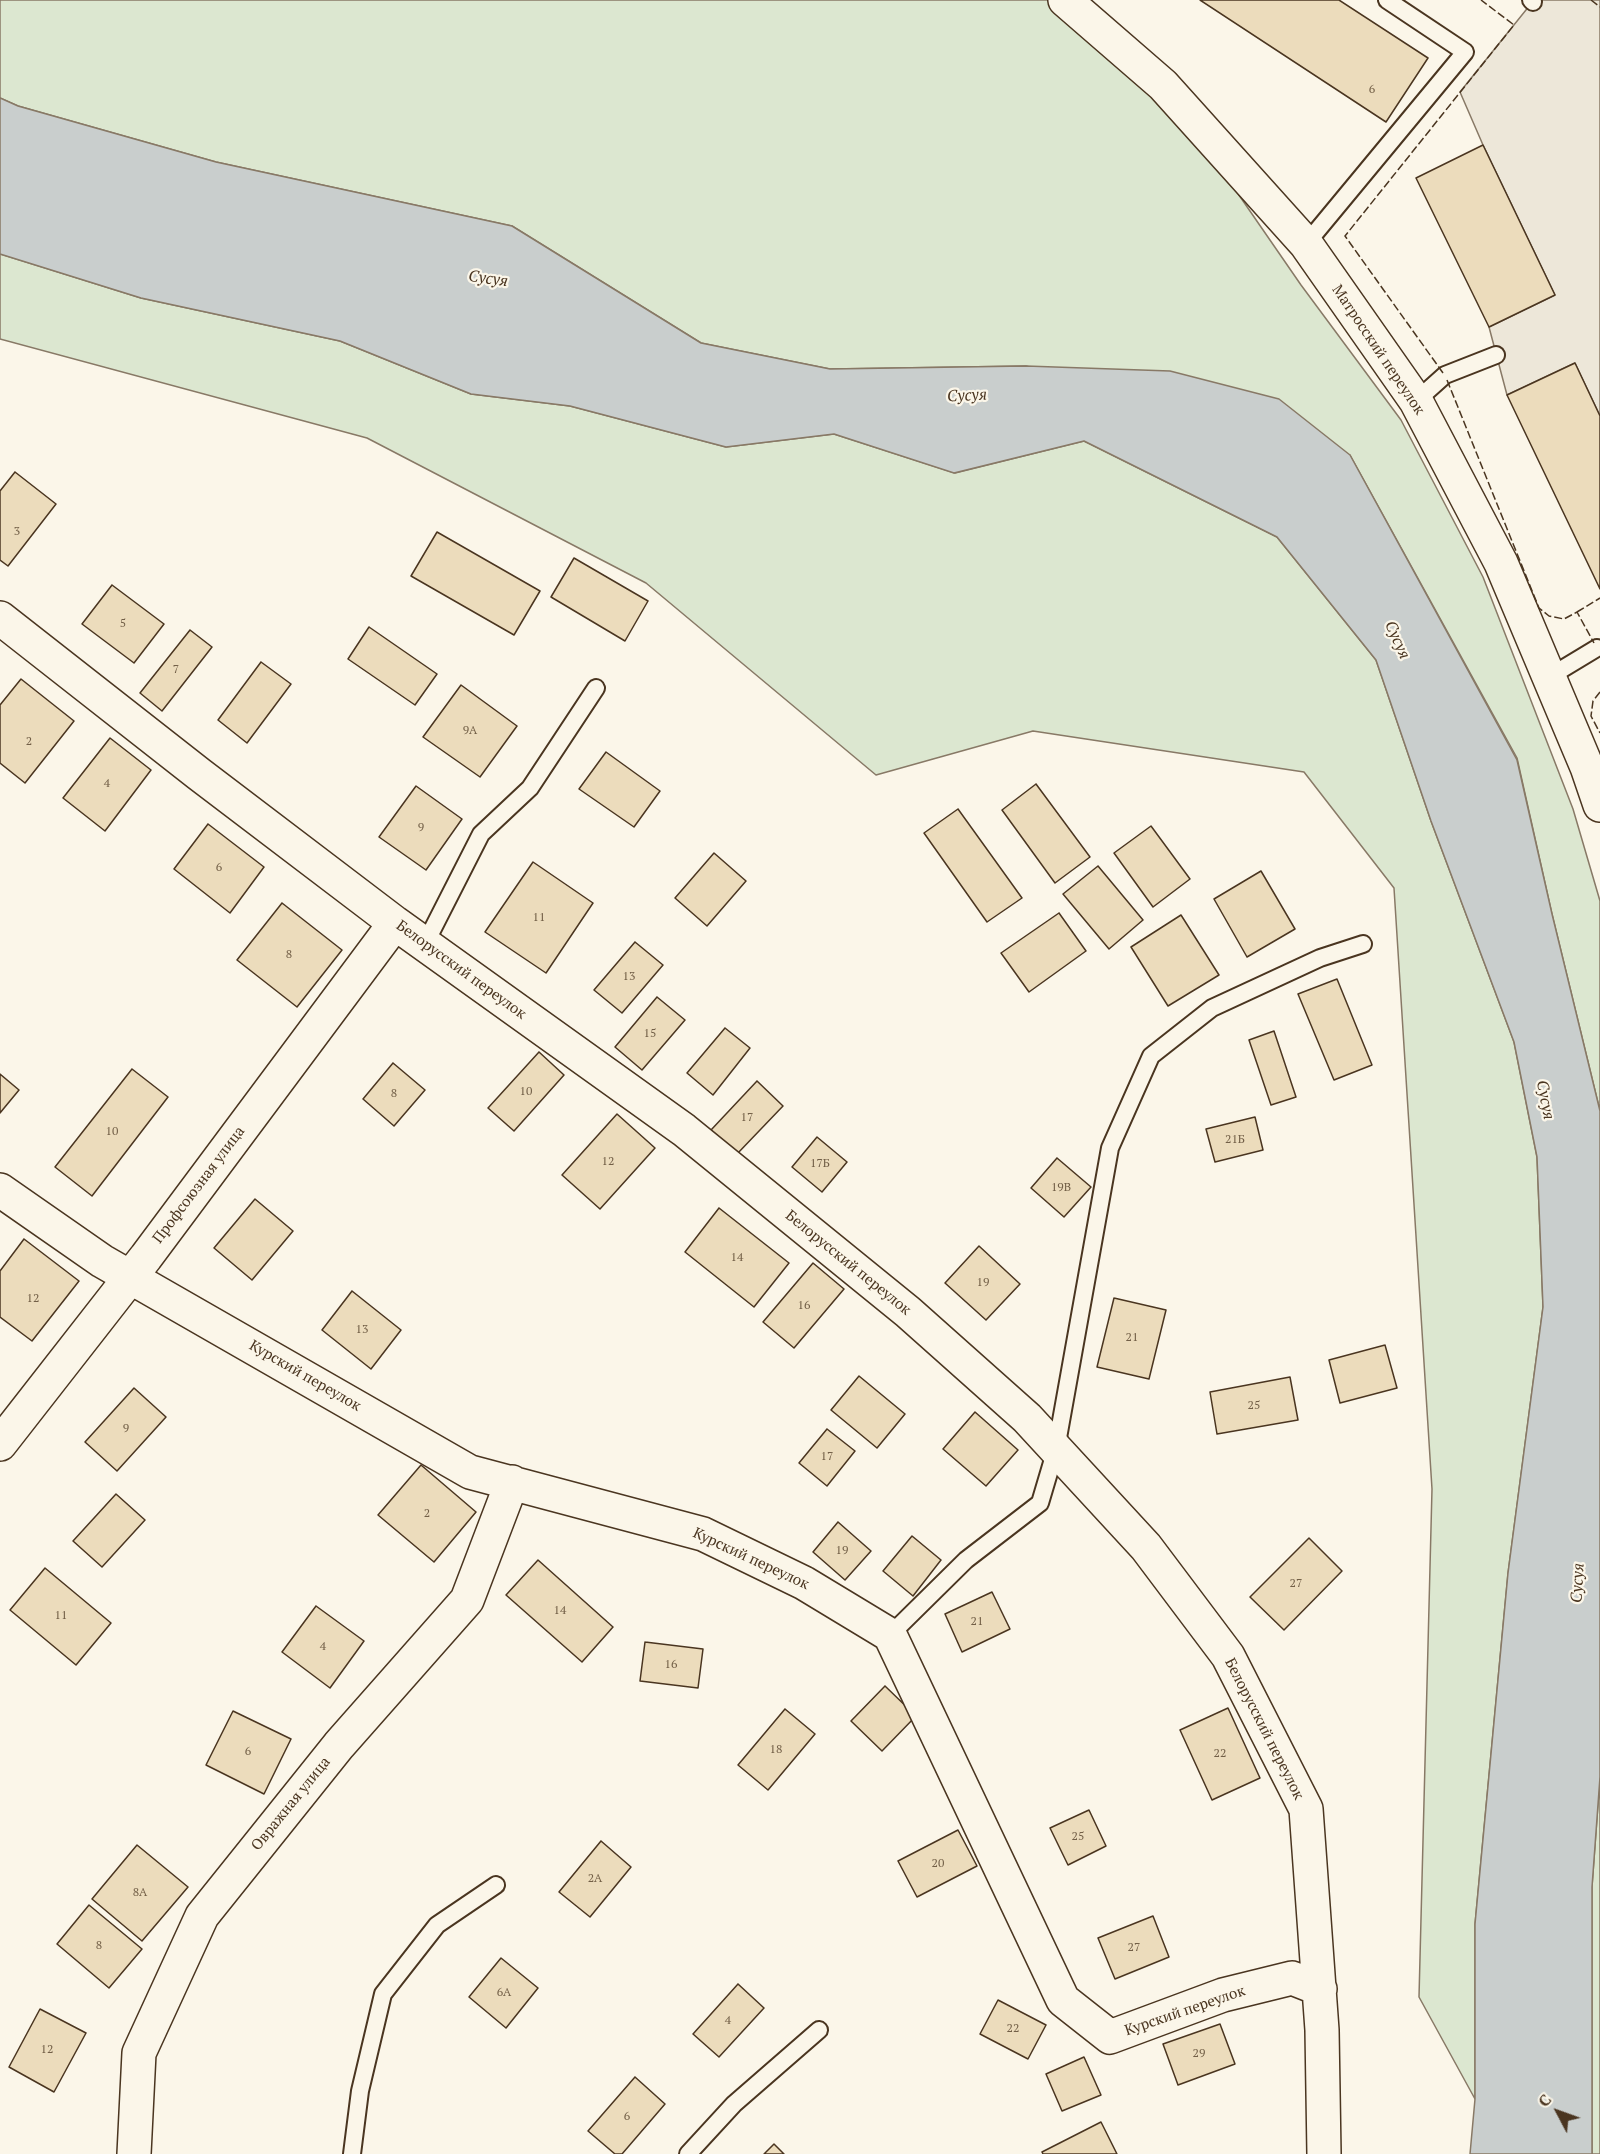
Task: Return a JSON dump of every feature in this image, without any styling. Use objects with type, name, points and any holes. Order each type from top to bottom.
[{"type":"street","name":"Матросский переулок","points":[[1066,1],[1163,85],[1306,244],[1416,401],[1501,563],[1587,767],[1600,805]]},
{"type":"street","name":"Белорусский переулок","points":[[0,618],[199,774],[395,923],[684,1130],[908,1312],[1027,1418],[1146,1547],[1228,1656],[1306,1809],[1320,1989],[1324,2154]]},
{"type":"street","name":"Профсоюзная улица","points":[[0,1444],[131,1275],[395,923]]},
{"type":"street","name":"Курский переулок","points":[[0,1190],[102,1261],[131,1275],[470,1472],[703,1534],[804,1583],[890,1635],[1063,2000],[1110,2037],[1223,1995],[1292,1978],[1320,1989]]},
{"type":"street","name":"Овражная улица","points":[[134,2154],[139,2053],[202,1916],[339,1745],[467,1600],[512,1482]]},
{"type":"lane","points":[[1306,244],[1465,52],[1388,0]]},
{"type":"lane","points":[[1416,401],[1445,375],[1496,355]]},
{"type":"lane","points":[[1549,677],[1597,648]]},
{"type":"lane","points":[[425,944],[481,834],[530,788],[596,688]]},
{"type":"lane","points":[[890,1635],[966,1560],[1040,1503],[1056,1449],[1110,1148],[1151,1056],[1212,1008],[1320,958],[1362,944]]},
{"type":"lane","points":[[352,2154],[360,2091],[383,1994],[437,1925],[496,1885]]},
{"type":"lane","points":[[688,2154],[734,2104],[819,2030]]},
{"type":"green space","points":[[0,0],[1065,0],[1163,85],[1301,285],[1401,420],[1483,577],[1573,809],[1600,901],[1600,1111],[1517,758],[1350,455],[1026,366],[830,369],[701,343],[512,226],[216,162],[18,106],[0,98]]},
{"type":"green space","points":[[0,254],[141,298],[340,341],[471,394],[570,406],[726,447],[834,434],[955,473],[1084,441],[1277,537],[1376,660],[1431,821],[1514,1042],[1537,1157],[1543,1307],[1508,1573],[1475,1924],[1475,2099],[1419,1997],[1432,1489],[1394,888],[1304,772],[1033,731],[876,775],[646,583],[367,438],[0,339]]},
{"type":"green space","points":[[1600,1777],[1600,2154],[1592,2154],[1592,1887]]},
{"type":"shaded area","points":[[1534,0],[1600,0],[1600,416],[1575,363],[1507,395],[1489,327],[1555,295],[1460,92]]},
{"type":"water","name":"Сусуя","points":[[0,98],[18,106],[216,162],[512,226],[701,343],[830,369],[1026,366],[1170,371],[1279,399],[1350,455],[1517,760],[1600,1111],[1600,1777],[1592,1887],[1592,2154],[1470,2154],[1475,2099],[1475,1924],[1508,1573],[1543,1307],[1537,1157],[1514,1042],[1431,821],[1376,660],[1277,537],[1084,441],[954,473],[834,434],[726,447],[570,406],[471,394],[340,341],[141,298],[0,254]]},
{"type":"building","points":[[1200,0],[1339,0],[1428,58],[1386,122]]},
{"type":"building","points":[[1483,145],[1555,295],[1489,327],[1416,178]]},
{"type":"building","points":[[1575,363],[1600,416],[1600,589],[1507,395]]},
{"type":"building","points":[[15,472],[56,504],[8,566],[0,560],[0,491]]},
{"type":"building","points":[[437,532],[540,591],[514,635],[411,576]]},
{"type":"building","points":[[574,558],[648,601],[625,641],[551,597]]},
{"type":"building","points":[[112,585],[164,624],[134,663],[82,624]]},
{"type":"building","points":[[369,627],[437,674],[415,705],[348,659]]},
{"type":"building","points":[[190,630],[212,647],[162,711],[140,693]]},
{"type":"building","points":[[261,662],[291,684],[247,743],[218,720]]},
{"type":"building","points":[[21,679],[74,721],[25,783],[0,763],[0,705]]},
{"type":"building","points":[[461,685],[517,726],[480,777],[423,737]]},
{"type":"building","points":[[110,738],[151,770],[105,831],[63,798]]},
{"type":"building","points":[[606,752],[660,791],[634,827],[579,789]]},
{"type":"building","points":[[1036,784],[1090,857],[1055,883],[1002,810]]},
{"type":"building","points":[[416,786],[462,819],[426,870],[379,837]]},
{"type":"building","points":[[958,809],[1022,898],[987,922],[924,833]]},
{"type":"building","points":[[208,824],[264,867],[230,913],[174,869]]},
{"type":"building","points":[[1151,826],[1190,879],[1153,907],[1114,853]]},
{"type":"building","points":[[714,853],[746,881],[707,926],[675,898]]},
{"type":"building","points":[[533,862],[593,903],[546,973],[485,932]]},
{"type":"building","points":[[1098,866],[1143,920],[1109,949],[1063,894]]},
{"type":"building","points":[[1261,871],[1295,929],[1247,957],[1214,899]]},
{"type":"building","points":[[282,903],[342,950],[297,1007],[237,960]]},
{"type":"building","points":[[1059,913],[1086,951],[1029,992],[1001,953]]},
{"type":"building","points":[[1181,915],[1219,975],[1168,1006],[1131,947]]},
{"type":"building","points":[[635,942],[663,965],[622,1013],[594,990]]},
{"type":"building","points":[[1337,979],[1372,1065],[1334,1080],[1298,994]]},
{"type":"building","points":[[657,997],[685,1020],[642,1070],[615,1047]]},
{"type":"building","points":[[725,1028],[750,1048],[713,1095],[687,1073]]},
{"type":"building","points":[[1274,1031],[1296,1097],[1271,1105],[1249,1040]]},
{"type":"building","points":[[539,1052],[564,1075],[514,1131],[488,1108]]},
{"type":"building","points":[[393,1063],[425,1090],[394,1126],[363,1099]]},
{"type":"building","points":[[132,1069],[168,1097],[92,1196],[55,1167]]},
{"type":"building","points":[[0,1074],[19,1090],[0,1113]]},
{"type":"building","points":[[757,1081],[783,1106],[737,1154],[711,1130]]},
{"type":"building","points":[[617,1114],[655,1148],[600,1209],[562,1175]]},
{"type":"building","points":[[1255,1117],[1263,1150],[1215,1162],[1206,1129]]},
{"type":"building","points":[[817,1137],[847,1162],[822,1192],[792,1167]]},
{"type":"building","points":[[1057,1158],[1091,1187],[1064,1217],[1031,1188]]},
{"type":"building","points":[[255,1199],[293,1231],[252,1280],[214,1248]]},
{"type":"building","points":[[719,1208],[789,1263],[754,1307],[685,1252]]},
{"type":"building","points":[[24,1239],[79,1281],[32,1341],[0,1317],[0,1271]]},
{"type":"building","points":[[979,1246],[1020,1284],[986,1320],[945,1283]]},
{"type":"building","points":[[813,1263],[844,1289],[794,1348],[763,1322]]},
{"type":"building","points":[[352,1291],[401,1330],[371,1369],[322,1330]]},
{"type":"building","points":[[1114,1298],[1166,1310],[1149,1379],[1097,1367]]},
{"type":"building","points":[[1385,1345],[1397,1388],[1340,1403],[1329,1360]]},
{"type":"building","points":[[859,1376],[905,1414],[877,1448],[831,1410]]},
{"type":"building","points":[[1290,1377],[1298,1420],[1217,1434],[1210,1392]]},
{"type":"building","points":[[134,1388],[166,1417],[117,1471],[85,1442]]},
{"type":"building","points":[[975,1412],[1018,1450],[986,1486],[943,1449]]},
{"type":"building","points":[[827,1429],[855,1451],[827,1486],[799,1463]]},
{"type":"building","points":[[421,1465],[476,1512],[434,1562],[378,1515]]},
{"type":"building","points":[[116,1494],[145,1520],[102,1567],[73,1541]]},
{"type":"building","points":[[838,1522],[871,1551],[845,1580],[813,1552]]},
{"type":"building","points":[[912,1536],[941,1560],[913,1596],[883,1571]]},
{"type":"building","points":[[1309,1538],[1342,1571],[1284,1630],[1250,1597]]},
{"type":"building","points":[[538,1560],[613,1627],[582,1662],[506,1595]]},
{"type":"building","points":[[45,1568],[111,1623],[76,1665],[10,1610]]},
{"type":"building","points":[[992,1592],[1010,1629],[962,1652],[945,1614]]},
{"type":"building","points":[[316,1606],[364,1641],[330,1688],[282,1652]]},
{"type":"building","points":[[645,1642],[703,1649],[698,1688],[640,1681]]},
{"type":"building","points":[[885,1686],[916,1716],[882,1751],[851,1721]]},
{"type":"building","points":[[1228,1708],[1260,1778],[1212,1800],[1180,1730]]},
{"type":"building","points":[[785,1709],[815,1734],[768,1790],[738,1765]]},
{"type":"building","points":[[233,1711],[291,1739],[264,1794],[206,1765]]},
{"type":"building","points":[[1089,1810],[1106,1846],[1068,1865],[1050,1828]]},
{"type":"building","points":[[958,1830],[977,1866],[917,1897],[898,1861]]},
{"type":"building","points":[[601,1841],[631,1867],[590,1917],[559,1892]]},
{"type":"building","points":[[137,1845],[188,1887],[142,1941],[92,1899]]},
{"type":"building","points":[[89,1905],[142,1949],[109,1988],[57,1944]]},
{"type":"building","points":[[1153,1916],[1169,1957],[1115,1979],[1098,1938]]},
{"type":"building","points":[[501,1958],[538,1988],[506,2028],[469,1997]]},
{"type":"building","points":[[738,1984],[764,2008],[719,2057],[693,2034]]},
{"type":"building","points":[[998,2000],[1046,2025],[1028,2059],[980,2034]]},
{"type":"building","points":[[40,2009],[86,2033],[54,2092],[9,2067]]},
{"type":"building","points":[[1220,2024],[1235,2064],[1178,2085],[1163,2044]]},
{"type":"building","points":[[1084,2057],[1101,2095],[1062,2111],[1046,2074]]},
{"type":"building","points":[[635,2077],[665,2104],[622,2154],[615,2154],[588,2131]]},
{"type":"building","points":[[1101,2122],[1117,2154],[1043,2154],[1042,2152]]},
{"type":"building","points":[[774,2144],[784,2154],[764,2154]]},
{"type":"fence","points":[[1443,373],[1345,236],[1514,25],[1481,0]]},
{"type":"fence","points":[[1591,0],[1600,7]]},
{"type":"fence","points":[[1447,380],[1539,608],[1549,616],[1564,619],[1577,612],[1594,643]]},
{"type":"fence","points":[[1577,612],[1600,598]]},
{"type":"fence","points":[[1600,692],[1593,701],[1591,716],[1600,733]]}]
